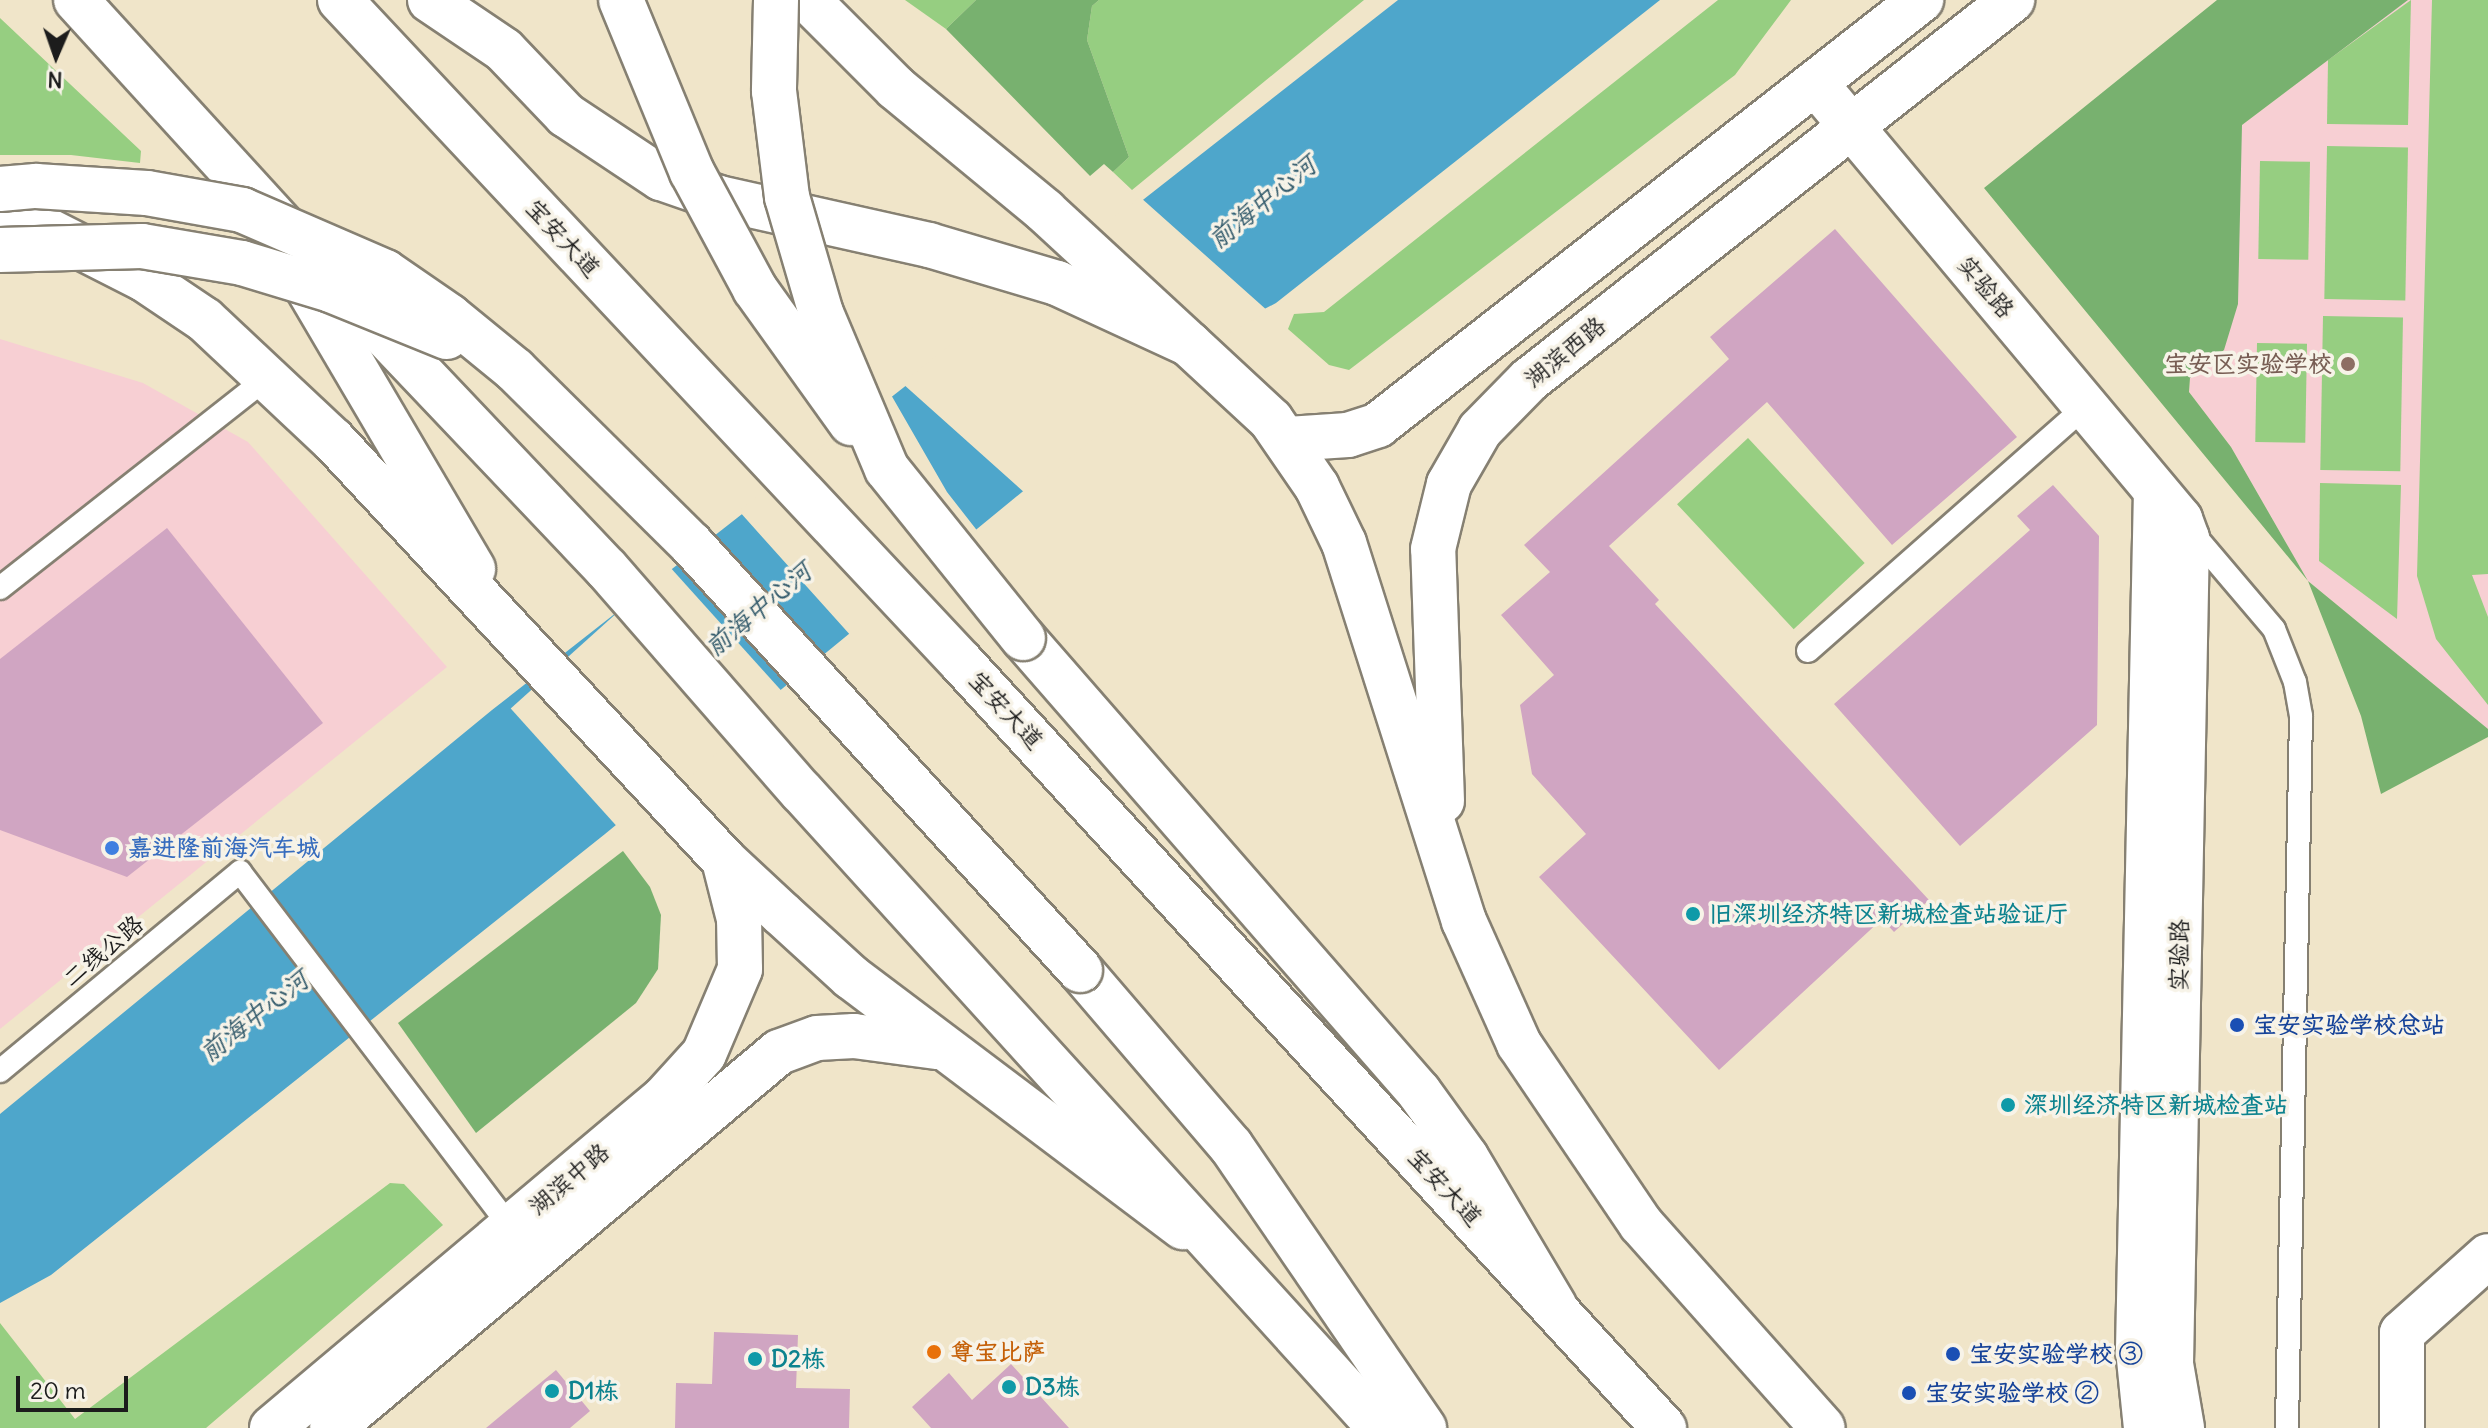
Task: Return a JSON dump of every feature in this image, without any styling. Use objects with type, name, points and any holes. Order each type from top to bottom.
[{"type":"main road","name":"宝安大道","points":[[340,0],[961,662],[1664,1428]]},
{"type":"main road","points":[[430,0],[504,50],[566,115],[661,178],[746,205],[986,261],[1057,283],[1189,344]]},
{"type":"main road","points":[[478,0],[504,50]]},
{"type":"main road","points":[[621,0],[692,172],[755,289],[887,469],[1023,638],[1419,1092],[1466,1157],[1555,1307]]},
{"type":"main road","points":[[776,0],[774,91],[787,197],[821,313],[887,469]]},
{"type":"main road","points":[[808,0],[896,88],[1045,211],[1280,430],[1317,487],[1360,584],[1449,871],[1488,982],[1557,1107],[1641,1224],[1823,1428]]},
{"type":"main road","points":[[1280,430],[1348,435],[1378,425],[1921,0]]},
{"type":"main road","name":"湖滨西路","points":[[1449,871],[1432,609],[1433,549],[1442,507],[1461,457],[1500,406],[1598,325],[2012,0]]},
{"type":"main road","points":[[83,8],[236,178],[607,569],[801,791],[1380,1428]]},
{"type":"main road","name":"实验路","points":[[1815,83],[2168,505],[2188,560],[2171,1364],[2182,1428]]},
{"type":"main road","points":[[236,178],[348,348],[513,631]]},
{"type":"main road","points":[[0,189],[36,186],[147,193],[242,210],[385,272],[515,370],[691,544],[1080,970],[1231,1146],[1424,1428]]},
{"type":"main road","points":[[0,206],[144,279],[205,320],[269,376],[513,631],[723,859],[851,977],[1230,1261]]},
{"type":"main road","points":[[0,250],[142,246],[242,263],[415,323],[515,370]]},
{"type":"main road","points":[[1567,279],[1556,297],[1561,316],[1582,330],[1598,325]]},
{"type":"main road","name":"实验路","points":[[2146,1428],[2138,1349],[2168,505]]},
{"type":"main road","name":"湖滨中路","points":[[332,1428],[613,1166],[674,1087],[704,1054],[725,1013],[740,969],[740,938],[723,859]]},
{"type":"main road","name":"湖滨中路","points":[[272,1428],[511,1228],[613,1166],[796,1043],[854,1036],[943,1048]]},
{"type":"main road","points":[[2402,1428],[2402,1333],[2488,1256]]},
{"type":"lane","points":[[0,588],[269,376]]},
{"type":"lane","points":[[1808,651],[2085,407]]},
{"type":"lane","points":[[2168,505],[2274,629],[2295,682],[2301,716],[2287,1428]]},
{"type":"lane","name":"二线公路","points":[[0,1071],[245,879],[511,1228]]},
{"type":"shaded area","name":"宝安区实验学校","points":[[2408,0],[2488,0],[2488,729],[2308,581],[2231,447],[2189,392],[2190,378],[2224,350],[2242,125]]},
{"type":"shaded area","name":"嘉进隆前海汽车城","points":[[0,339],[143,383],[248,442],[447,667],[0,1029]]},
{"type":"green space","points":[[905,0],[976,0],[946,29]]},
{"type":"green space","points":[[976,0],[1099,0],[1092,6],[1087,40],[1129,157],[1113,172],[1104,164],[1090,176],[946,29]]},
{"type":"green space","points":[[1099,0],[1364,0],[1132,190],[1113,172],[1129,157],[1087,40],[1092,6]]},
{"type":"green space","points":[[1718,0],[1791,0],[1735,75],[1349,370],[1329,365],[1288,329],[1294,314],[1324,312]]},
{"type":"green space","points":[[2217,0],[2408,0],[2242,125],[2238,304],[2224,350],[2190,378],[2189,392],[2231,447],[2308,581],[1984,188]]},
{"type":"green space","points":[[2411,0],[2408,125],[2327,124],[2328,60]]},
{"type":"green space","points":[[2432,0],[2488,0],[2488,574],[2472,575],[2488,617],[2488,705],[2436,639],[2417,576]]},
{"type":"green space","points":[[0,18],[141,151],[140,163],[71,155],[0,155]]},
{"type":"green space","points":[[2327,146],[2408,147],[2405,300],[2324,299]]},
{"type":"green space","points":[[2260,161],[2310,162],[2308,260],[2258,259]]},
{"type":"green space","points":[[2323,316],[2403,317],[2400,471],[2320,470]]},
{"type":"green space","points":[[2257,343],[2307,344],[2305,443],[2255,442]]},
{"type":"green space","points":[[1748,438],[1865,563],[1794,629],[1677,504]]},
{"type":"green space","points":[[2320,483],[2401,485],[2397,619],[2319,561]]},
{"type":"green space","points":[[2308,581],[2488,729],[2488,737],[2381,794],[2361,716]]},
{"type":"green space","points":[[623,851],[650,887],[661,915],[658,969],[636,1003],[476,1133],[398,1023]]},
{"type":"green space","points":[[390,1183],[404,1184],[443,1225],[206,1428],[0,1428],[0,1323],[75,1419]]},
{"type":"water","name":"前海中心河","points":[[1398,0],[1660,0],[1276,303],[1211,337],[605,834],[51,1275],[0,1303],[0,1114],[492,710]]},
{"type":"pier","points":[[1140,197],[1269,312],[1213,341],[1026,494],[902,383]]},
{"type":"pier","points":[[890,393],[947,492],[979,533],[852,637],[739,511]]},
{"type":"pier","points":[[669,566],[783,693],[625,836],[511,709]]},
{"type":"building","points":[[1835,229],[2017,437],[1892,545],[1767,402],[1609,546],[1659,600],[1655,604],[1929,900],[1894,932],[1882,919],[1719,1070],[1539,877],[1586,834],[1532,774],[1520,705],[1554,675],[1501,615],[1550,572],[1524,545],[1729,359],[1710,337]]},
{"type":"building","points":[[2053,485],[2099,536],[2097,725],[1960,846],[1834,704],[2030,530],[2017,516]]},
{"type":"building","points":[[167,528],[323,723],[127,877],[0,830],[0,659]]},
{"type":"building","name":"D2栋","points":[[714,1332],[798,1335],[796,1388],[850,1389],[849,1428],[675,1428],[676,1383],[712,1384]]},
{"type":"building","name":"D3栋","points":[[1011,1364],[1069,1428],[931,1428],[912,1407],[949,1373],[972,1400]]},
{"type":"building","name":"D1栋","points":[[556,1370],[590,1411],[570,1428],[486,1428]]},
{"type":"place","name":"宝安区实验学校","points":[[2348,364]]},
{"type":"place","name":"嘉进隆前海汽车城","points":[[112,848]]},
{"type":"place","name":"旧深圳经济特区新城检查站验证厅","points":[[1693,914]]},
{"type":"place","name":"宝安实验学校总站","points":[[2237,1025]]},
{"type":"place","name":"深圳经济特区新城检查站","points":[[2008,1105]]},
{"type":"place","name":"尊宝比萨","points":[[934,1352]]},
{"type":"place","name":"宝安实验学校 ③","points":[[1953,1354]]},
{"type":"place","name":"D2栋","points":[[755,1359]]},
{"type":"place","name":"D3栋","points":[[1009,1387]]},
{"type":"place","name":"D1栋","points":[[552,1391]]},
{"type":"place","name":"宝安实验学校 ②","points":[[1909,1393]]}]
